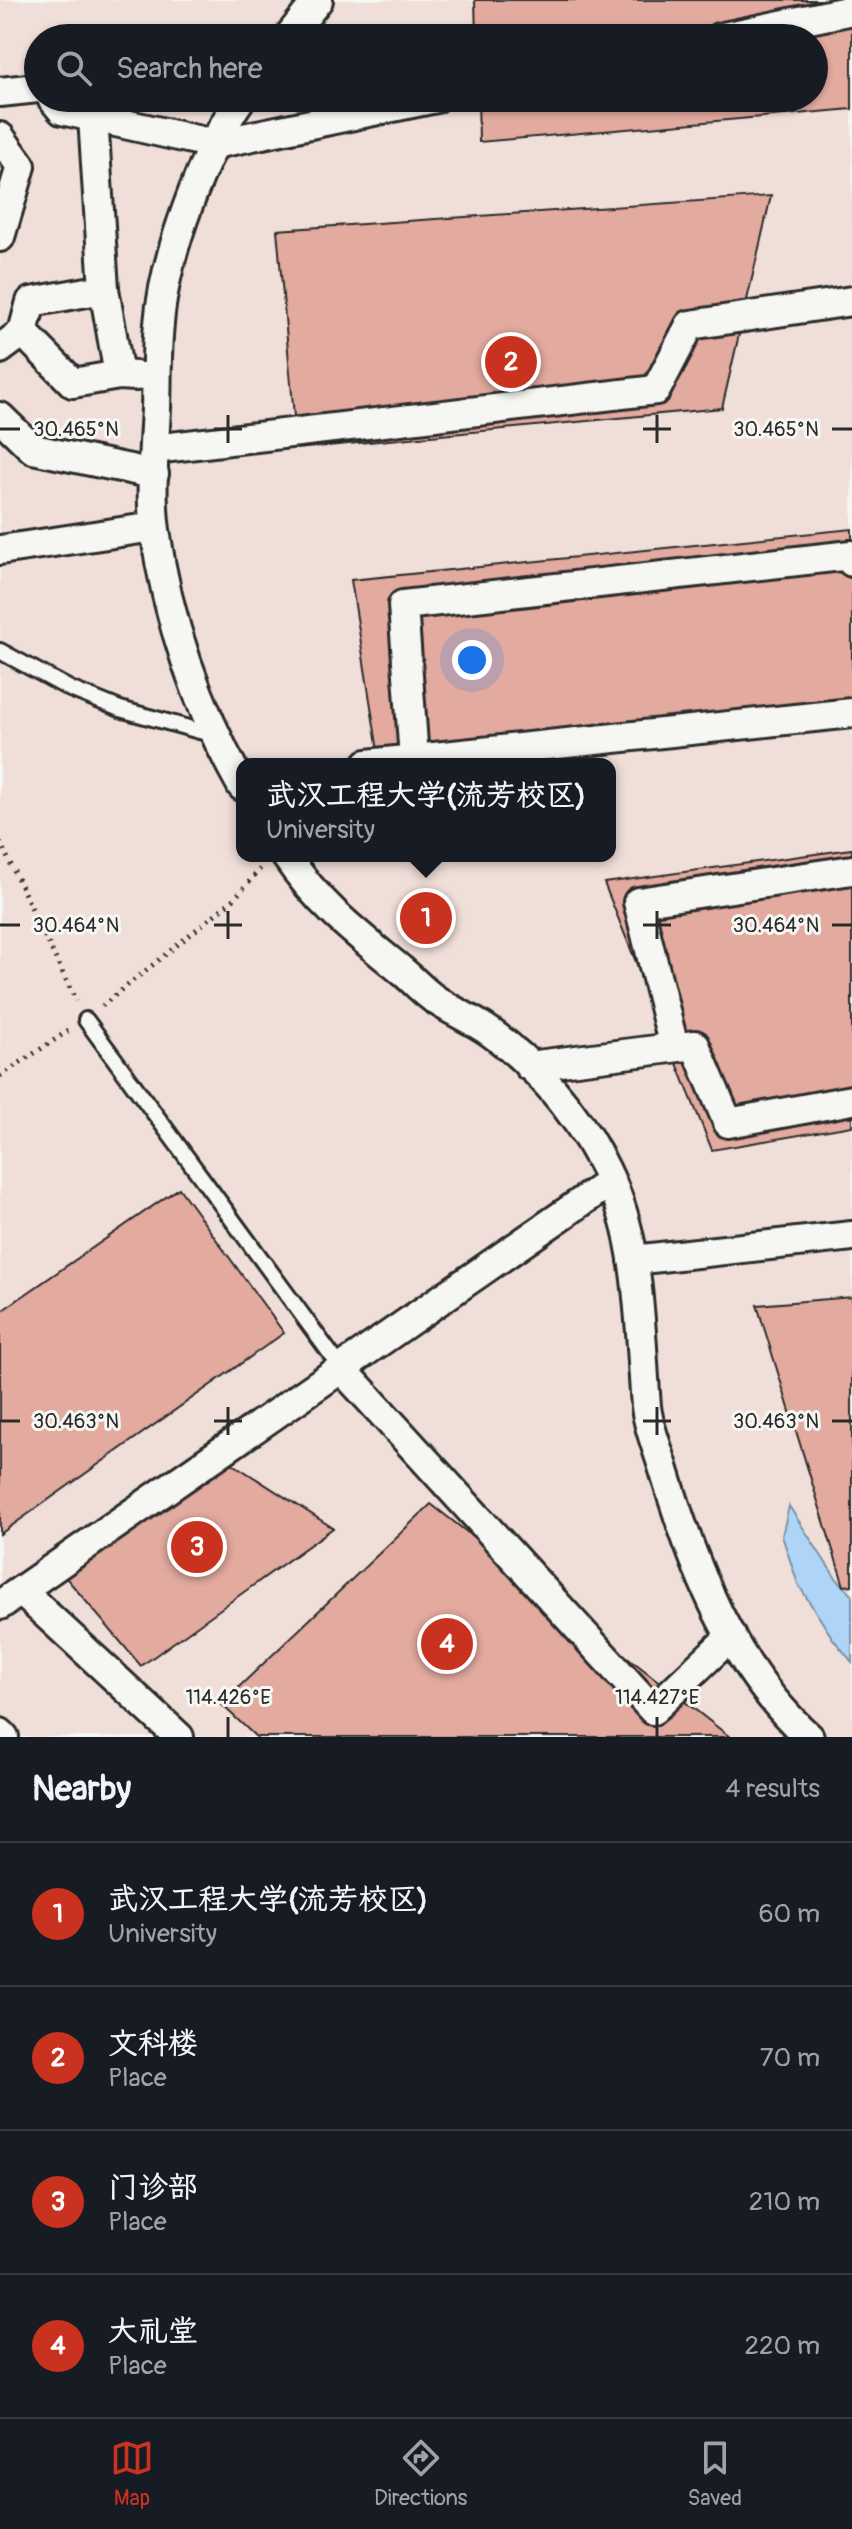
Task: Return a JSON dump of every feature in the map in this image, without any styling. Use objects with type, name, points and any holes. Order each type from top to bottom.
[{"type":"street","points":[[299,24],[318,0]]},
{"type":"street","points":[[786,24],[852,10]]},
{"type":"street","points":[[0,92],[24,89]]},
{"type":"street","points":[[71,112],[214,144],[368,112]]},
{"type":"street","points":[[233,112],[214,144],[198,182],[165,283],[159,323],[154,527],[185,659],[236,772]]},
{"type":"street","points":[[93,117],[104,289],[119,375]]},
{"type":"street","points":[[0,137],[21,166],[0,237]]},
{"type":"street","points":[[0,349],[23,332],[31,302],[104,289]]},
{"type":"street","points":[[0,417],[33,449],[154,461],[656,390],[690,325],[852,301]]},
{"type":"street","points":[[23,332],[73,383],[119,375],[157,376]]},
{"type":"street","points":[[0,550],[154,527]]},
{"type":"street","points":[[414,758],[403,605],[851,555],[852,562]]},
{"type":"street","points":[[424,758],[852,713]]},
{"type":"street","points":[[276,862],[301,878],[348,928],[434,998],[490,1032],[529,1066],[559,1098],[584,1132],[610,1182],[633,1260],[642,1320],[646,1408],[692,1555],[710,1598],[764,1688],[809,1737]]},
{"type":"street","points":[[674,1047],[638,902],[852,870]]},
{"type":"street","points":[[529,1066],[695,1045],[728,1123],[852,1100]]},
{"type":"street","points":[[179,1737],[10,1598],[610,1182]]},
{"type":"street","points":[[633,1260],[852,1236]]},
{"type":"street","points":[[341,1368],[653,1710],[731,1636]]},
{"type":"lane","points":[[0,651],[70,689],[120,709],[218,736]]},
{"type":"lane","points":[[86,1020],[341,1368]]},
{"type":"path","points":[[0,842],[86,1020]]},
{"type":"path","points":[[0,1076],[86,1020],[234,899],[273,862]]},
{"type":"shaded area","points":[[0,0],[852,0],[852,1737],[0,1737]]},
{"type":"water","points":[[789,1506],[835,1577],[852,1595],[852,1662],[833,1639],[798,1584],[782,1536]]},
{"type":"building","points":[[475,0],[852,0],[852,109],[828,111],[828,24],[476,24]]},
{"type":"building","points":[[478,112],[818,112],[479,142]]},
{"type":"building","points":[[771,196],[722,408],[297,449],[277,230]]},
{"type":"building","points":[[852,529],[852,719],[443,758],[379,758],[351,580]]},
{"type":"building","points":[[852,849],[852,1126],[712,1150],[604,883]]},
{"type":"building","points":[[179,1188],[284,1333],[0,1534],[0,1312]]},
{"type":"building","points":[[852,1297],[852,1585],[844,1586],[757,1305]]},
{"type":"building","points":[[227,1460],[333,1528],[141,1666],[56,1566]]},
{"type":"building","points":[[431,1504],[730,1737],[256,1737],[221,1704]]},
{"type":"place","name":"文科楼","points":[[511,362]]},
{"type":"place","name":"武汉工程大学(流芳校区)","points":[[426,918]]},
{"type":"place","name":"门诊部","points":[[197,1547]]},
{"type":"place","name":"大礼堂","points":[[447,1644]]}]
